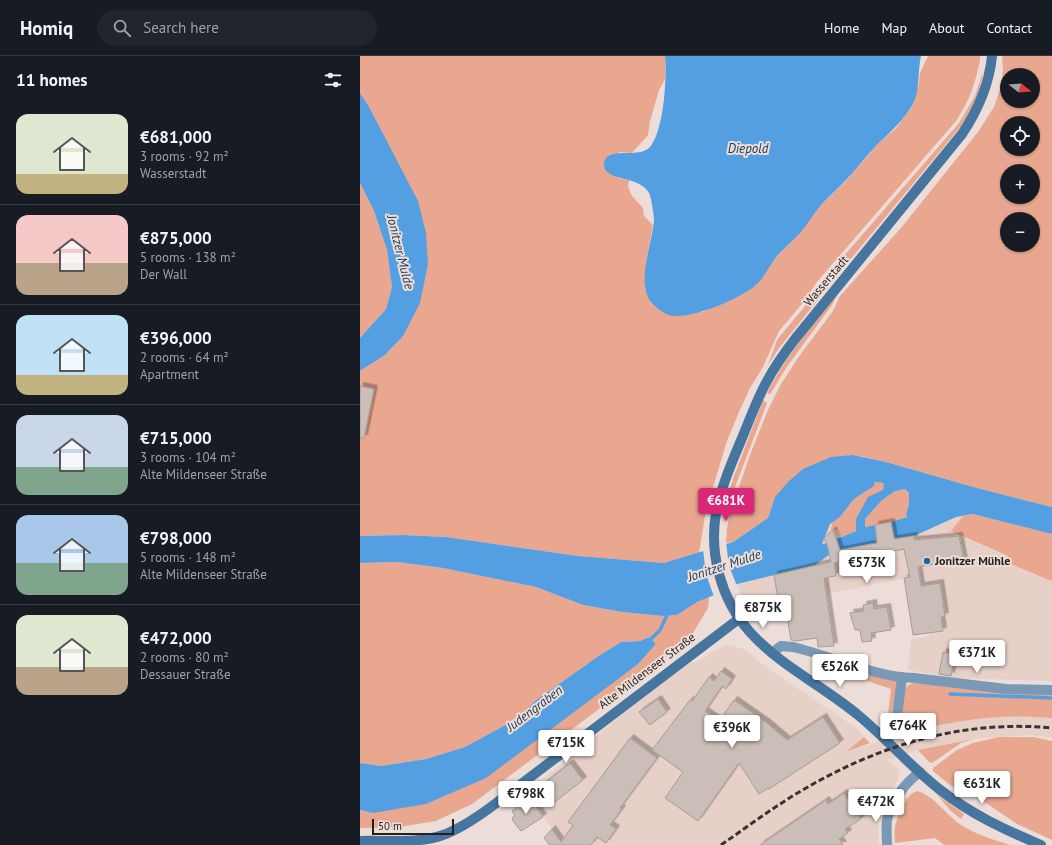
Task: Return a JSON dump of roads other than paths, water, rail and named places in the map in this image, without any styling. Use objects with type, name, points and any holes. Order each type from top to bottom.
[{"type":"main road","name":"Wasserstadt","points":[[992,56],[990,72],[983,96],[972,119],[962,134],[795,339],[767,381],[755,406],[727,476],[716,513],[714,541],[718,573],[730,602],[740,618],[759,641],[772,653],[848,707],[937,787],[966,808],[1005,830],[1039,845]]},
{"type":"main road","name":"Alte Mildenseer Straße","points":[[360,840],[427,842],[455,830],[483,813],[740,618]]},
{"type":"street","points":[[772,653],[782,646],[793,647],[902,678],[914,678],[1006,689],[1052,690]]},
{"type":"street","points":[[882,736],[893,724],[897,716],[902,678]]},
{"type":"street","points":[[887,845],[888,819],[892,806],[906,783],[920,772]]},
{"type":"water","name":"Diepold","points":[[665,56],[921,56],[916,96],[910,109],[849,177],[822,204],[800,233],[777,256],[759,282],[748,291],[714,308],[678,316],[666,314],[657,308],[651,302],[647,294],[645,284],[646,263],[654,221],[651,199],[648,191],[635,182],[612,175],[606,171],[604,166],[605,159],[609,156],[645,151],[650,147],[655,139],[659,129],[664,103]]},
{"type":"water","name":"Jonitzer Mulde","points":[[360,93],[368,105],[418,201],[426,233],[428,264],[420,303],[403,336],[385,355],[360,371],[360,338],[386,309],[392,287],[387,250],[374,211],[360,183]]},
{"type":"water","name":"Jonitzer Mulde","points":[[853,455],[886,462],[977,488],[1052,507],[1052,534],[973,514],[956,517],[914,536],[895,539],[891,522],[907,517],[906,514],[909,504],[909,493],[905,489],[895,491],[881,501],[865,519],[865,527],[875,525],[877,543],[832,551],[831,541],[856,531],[856,519],[868,497],[883,490],[884,483],[875,482],[874,486],[854,499],[840,517],[830,524],[822,544],[827,543],[829,555],[815,565],[733,585],[717,594],[697,602],[677,615],[663,616],[622,612],[583,605],[536,587],[443,568],[397,562],[360,563],[360,536],[402,535],[446,537],[578,556],[664,563],[733,542],[768,518],[775,497],[788,482],[803,469],[831,457]]},
{"type":"water","points":[[649,637],[656,644],[638,664],[486,778],[426,804],[373,813],[360,810],[360,763],[381,766],[426,759],[465,747],[520,717],[535,701],[621,642],[640,641]]},
{"type":"waterway","name":"Judengraben","points":[[648,642],[660,630],[669,611]]},
{"type":"waterway","points":[[950,694],[1052,698]]},
{"type":"railway","points":[[721,845],[791,797],[852,764],[884,751],[949,733],[983,728],[1017,726],[1052,728]]},
{"type":"place","name":"Jonitzer Mühle","points":[[927,561]]}]
